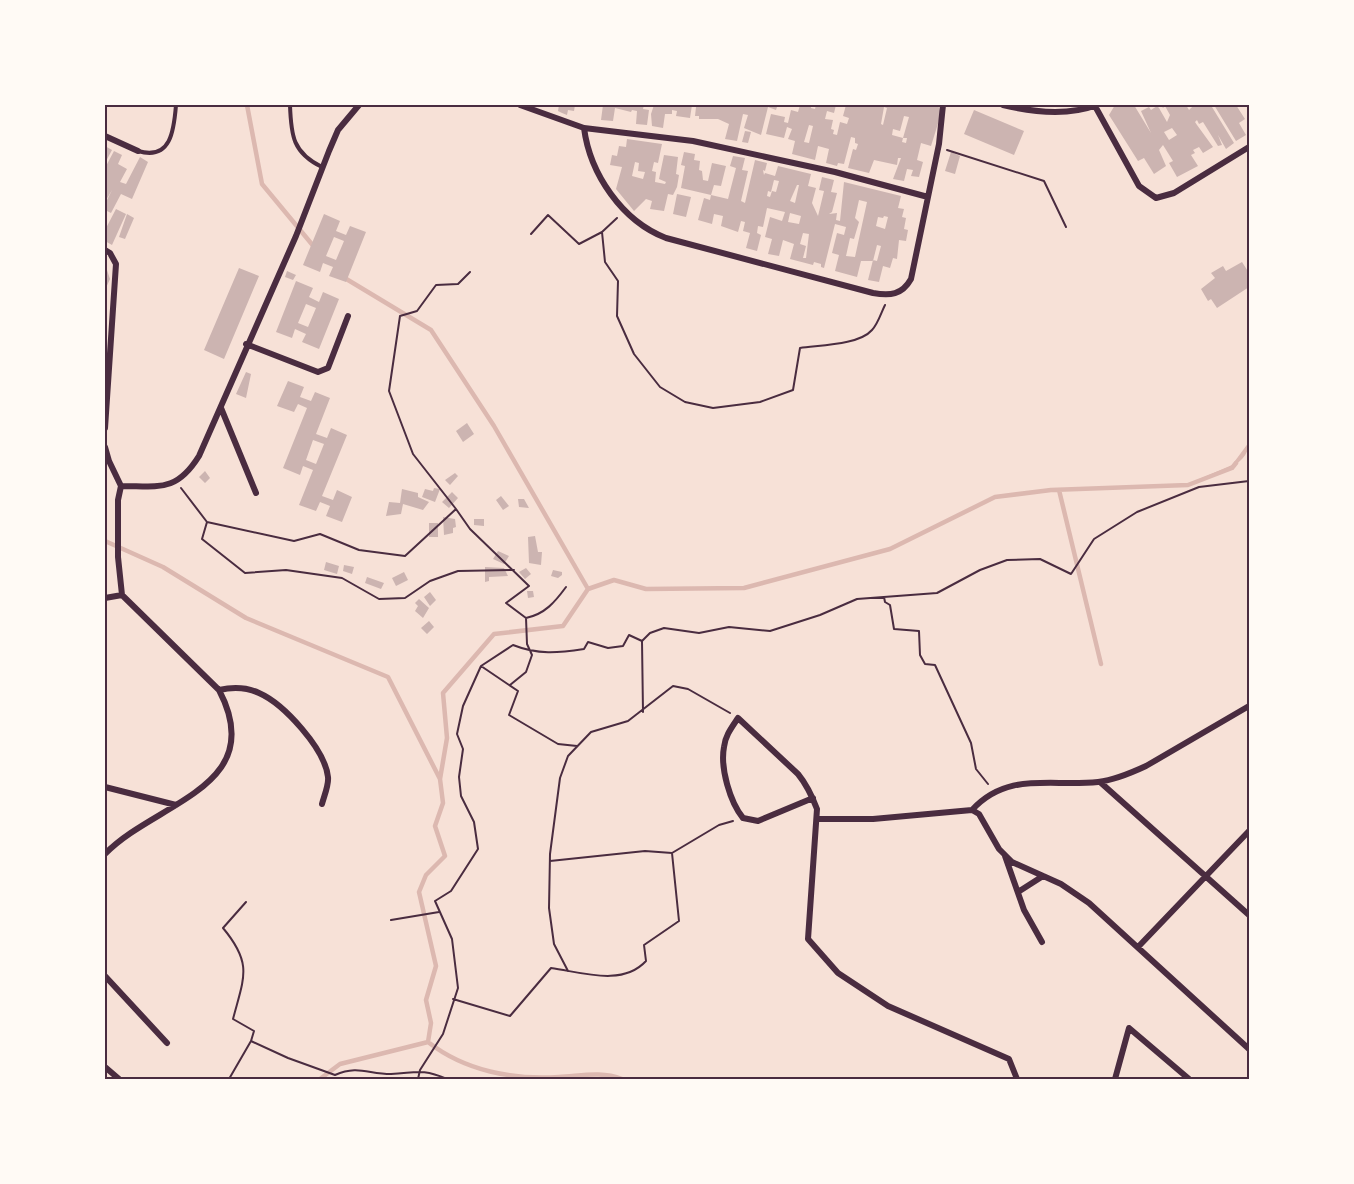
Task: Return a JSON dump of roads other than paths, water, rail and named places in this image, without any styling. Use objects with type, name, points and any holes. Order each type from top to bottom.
[{"type":"street","points":[[121,486],[156,488],[176,481],[191,468],[199,456],[246,344],[296,236],[338,130],[359,105]]},
{"type":"street","points":[[520,105],[584,128],[693,141],[835,172],[928,197]]},
{"type":"street","points":[[584,128],[590,156],[625,211],[646,231],[873,293],[891,295],[904,290],[911,279],[938,147],[943,105]]},
{"type":"street","points":[[1003,105],[1040,111],[1096,106],[1139,186],[1155,198],[1174,193],[1249,147]]},
{"type":"street","points":[[105,136],[138,151]]},
{"type":"street","points":[[105,250],[110,253],[116,264],[105,428]]},
{"type":"street","points":[[246,344],[318,372],[328,368],[348,316]]},
{"type":"street","points":[[221,407],[256,493]]},
{"type":"street","points":[[105,447],[108,462],[121,486],[118,500],[118,557],[122,595],[219,690],[228,707],[231,725],[226,758],[217,776],[177,805],[137,827],[105,854]]},
{"type":"street","points":[[105,598],[122,595]]},
{"type":"street","points":[[219,690],[235,686],[257,692],[273,700],[301,729],[319,752],[326,768],[329,779],[322,804]]},
{"type":"street","points":[[972,810],[993,791],[1015,784],[1101,782],[1146,766],[1249,706]]},
{"type":"street","points":[[813,798],[758,820],[743,818],[732,797],[723,748],[727,735],[738,718],[798,774],[813,798],[818,819],[808,939],[838,973],[888,1005],[1009,1059],[1017,1079]]},
{"type":"street","points":[[1101,782],[1249,915]]},
{"type":"street","points":[[105,787],[177,805]]},
{"type":"street","points":[[818,819],[883,819],[972,810],[979,814],[1004,856],[1042,942]]},
{"type":"street","points":[[1139,946],[1249,831]]},
{"type":"street","points":[[1004,856],[1083,898],[1139,946],[1249,1049]]},
{"type":"street","points":[[1018,892],[1043,876]]},
{"type":"street","points":[[105,976],[167,1043]]},
{"type":"street","points":[[1115,1079],[1129,1028],[1189,1079]]},
{"type":"street","points":[[105,1067],[119,1079]]},
{"type":"lane","points":[[138,151],[155,154],[164,149],[175,123],[176,105]]},
{"type":"lane","points":[[290,105],[298,150],[308,160],[322,167]]},
{"type":"waterway","points":[[247,105],[262,184],[315,248]]},
{"type":"waterway","points":[[343,277],[431,330],[494,426],[588,589]]},
{"type":"waterway","points":[[588,589],[614,580],[646,589],[744,588],[890,549],[995,497],[1051,490],[1188,485],[1232,468],[1236,463]]},
{"type":"waterway","points":[[1059,490],[1101,664]]},
{"type":"waterway","points":[[105,541],[163,567],[246,618],[388,677],[440,779]]},
{"type":"waterway","points":[[588,589],[563,626],[494,634],[443,693],[447,738],[440,779],[443,803],[435,826],[445,856],[426,875],[419,892],[436,966],[426,1000],[431,1023],[428,1042],[458,1060],[490,1072],[542,1078],[599,1075],[622,1079]]},
{"type":"waterway","points":[[320,1079],[340,1064],[428,1042]]}]
